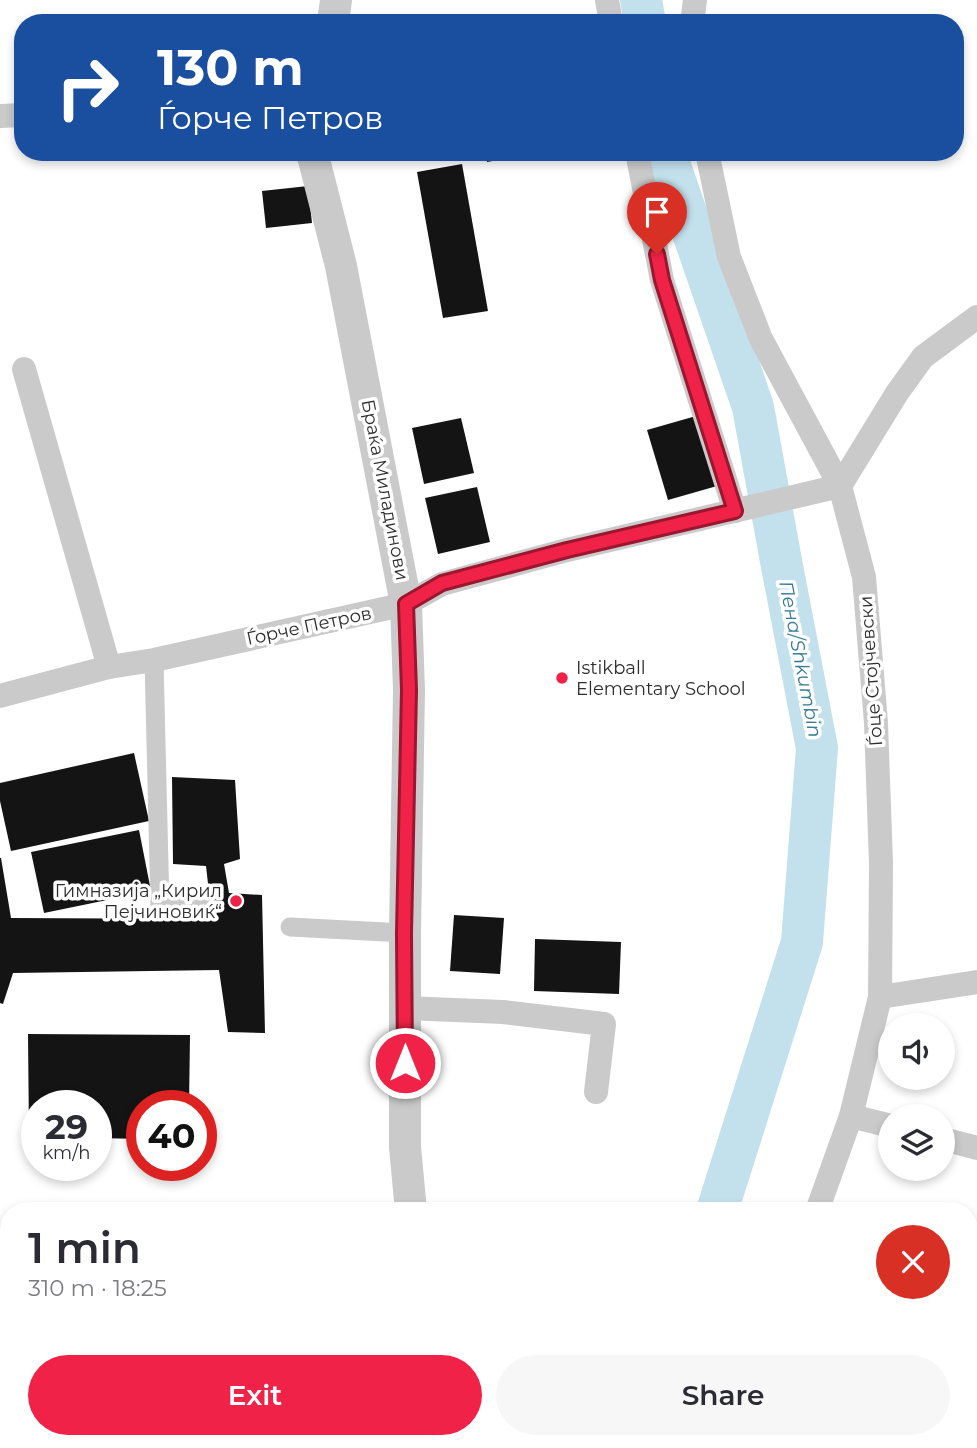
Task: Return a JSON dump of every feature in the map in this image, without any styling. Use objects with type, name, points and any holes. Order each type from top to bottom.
[{"type":"street","name":"Браќа Миладинови","points":[[314,161],[341,266],[406,604],[409,690],[404,933],[405,1147],[410,1202]]},
{"type":"street","points":[[639,161],[662,280],[745,509]]},
{"type":"street","name":"Ѓоце Стојчевски","points":[[709,161],[729,257],[761,339],[828,488],[864,577],[876,723],[881,863],[880,996],[851,1116],[820,1202]]},
{"type":"street","points":[[828,488],[923,357],[977,317]]},
{"type":"street","points":[[24,369],[110,667]]},
{"type":"street","name":"Ѓорче Петров","points":[[0,696],[110,667],[154,660],[406,604],[442,583],[567,550],[828,488]]},
{"type":"street","points":[[154,660],[160,906],[210,907]]},
{"type":"street","points":[[290,927],[404,933]]},
{"type":"street","points":[[880,996],[977,982]]},
{"type":"street","points":[[405,1008],[502,1012],[604,1024],[596,1092]]},
{"type":"street","points":[[851,1116],[878,1123]]},
{"type":"street","points":[[955,1142],[977,1148]]},
{"type":"building","points":[[462,164],[488,311],[443,318],[417,172]]},
{"type":"building","points":[[308,186],[312,223],[266,228],[262,191]]},
{"type":"building","points":[[696,416],[717,486],[668,500],[647,430]]},
{"type":"building","points":[[461,418],[474,473],[424,484],[412,428]]},
{"type":"building","points":[[477,487],[490,542],[438,554],[425,498]]},
{"type":"building","points":[[134,753],[149,821],[11,851],[0,801],[0,783]]},
{"type":"building","name":"Гимназија „Кирил Пејчиновиќ“","points":[[172,777],[235,780],[240,859],[224,864],[229,893],[262,895],[265,1033],[228,1032],[219,970],[13,973],[3,1004],[0,1003],[0,858],[11,918],[212,919],[206,866],[173,864]]},
{"type":"building","points":[[139,830],[151,891],[44,913],[31,852]]},
{"type":"building","points":[[454,915],[504,918],[500,974],[450,971]]},
{"type":"building","points":[[535,939],[621,942],[619,994],[534,991]]},
{"type":"building","points":[[28,1034],[190,1035],[189,1090],[126,1090],[126,1139],[112,1138],[112,1090],[29,1090]]},
{"type":"waterway","name":"Пена/Shkumbin","points":[[641,0],[643,14]]},
{"type":"waterway","name":"Пена/Shkumbin","points":[[670,161],[753,407],[817,748],[802,942],[720,1202]]},
{"type":"place","name":"Istikball Elementary School","points":[[562,678]]},
{"type":"place","name":"Гимназија „Кирил Пејчиновиќ“","points":[[236,901]]},
{"type":"route","points":[[405,1063],[404,933],[409,690],[406,604],[442,583],[567,550],[735,511],[662,280],[657,254]]}]
